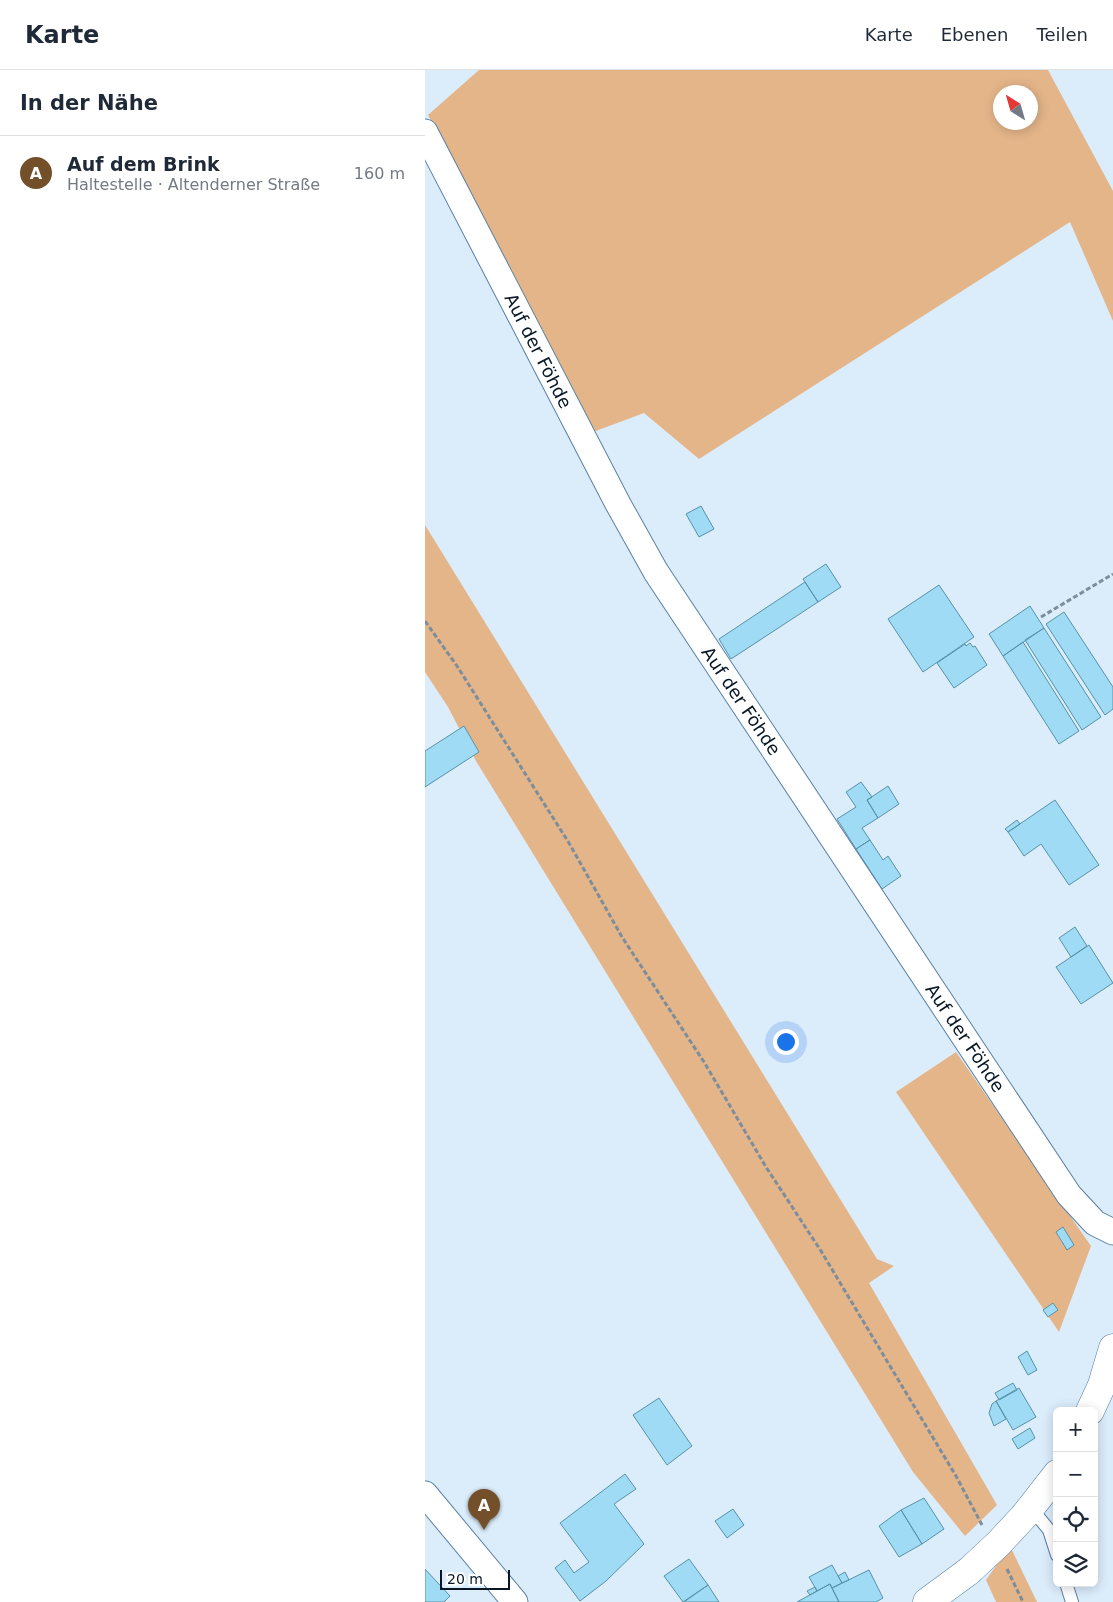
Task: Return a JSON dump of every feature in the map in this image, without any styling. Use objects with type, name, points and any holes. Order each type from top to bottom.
[{"type":"street","name":"Auf der Föhde","points":[[425,132],[618,504],[656,572],[1069,1194],[1095,1223],[1113,1232]]},
{"type":"street","points":[[1092,1407],[1102,1385],[1113,1348]]},
{"type":"street","points":[[927,1602],[969,1571],[999,1543],[1053,1479]]},
{"type":"street","points":[[425,1494],[515,1602]]},
{"type":"lane","points":[[1028,1511],[1049,1530],[1053,1542]]},
{"type":"lane","points":[[1067,1587],[1072,1602]]},
{"type":"path","points":[[1041,617],[1113,574]]},
{"type":"path","points":[[425,621],[457,666],[569,843],[622,937],[704,1062],[766,1167],[821,1251],[956,1476],[987,1533]]},
{"type":"path","points":[[1005,1566],[1023,1602]]},
{"type":"shaded area","points":[[479,70],[1048,70],[1113,191],[1113,321],[1070,222],[699,459],[644,413],[593,432],[428,115]]},
{"type":"shaded area","points":[[425,525],[877,1259],[894,1266],[869,1283],[997,1505],[965,1536],[913,1472],[476,761],[448,707],[425,672]]},
{"type":"shaded area","points":[[956,1052],[1091,1246],[1059,1332],[896,1092]]},
{"type":"shaded area","points":[[1010,1546],[1037,1602],[996,1602],[986,1580]]},
{"type":"building","points":[[701,506],[714,529],[699,537],[686,514]]},
{"type":"building","points":[[826,564],[841,587],[818,602],[803,579]]},
{"type":"building","points":[[805,582],[818,602],[731,659],[719,639]]},
{"type":"building","points":[[939,585],[974,637],[923,672],[888,619]]},
{"type":"building","points":[[1030,606],[1044,628],[1003,656],[989,634]]},
{"type":"building","points":[[1064,612],[1113,687],[1113,709],[1105,715],[1046,624]]},
{"type":"building","points":[[1044,628],[1101,717],[1082,730],[1025,640]]},
{"type":"building","points":[[1023,642],[1079,731],[1059,744],[1003,656]]},
{"type":"building","points":[[970,643],[973,647],[975,646],[987,665],[954,688],[937,663],[965,644],[966,646]]},
{"type":"building","points":[[464,726],[479,752],[425,787],[425,751]]},
{"type":"building","points":[[861,782],[872,797],[867,800],[878,818],[862,828],[870,840],[856,849],[837,819],[856,807],[846,792]]},
{"type":"building","points":[[888,786],[899,804],[878,818],[867,800]]},
{"type":"building","points":[[1055,800],[1099,865],[1069,885],[1041,844],[1024,856],[1008,832]]},
{"type":"building","points":[[1017,820],[1020,824],[1008,832],[1005,829]]},
{"type":"building","points":[[870,840],[883,860],[888,856],[901,876],[882,889],[856,849]]},
{"type":"building","points":[[1075,927],[1087,946],[1071,957],[1059,938]]},
{"type":"building","points":[[1089,945],[1113,983],[1081,1004],[1056,967]]},
{"type":"building","points":[[1063,1227],[1074,1245],[1067,1250],[1056,1232]]},
{"type":"building","points":[[1053,1303],[1058,1310],[1048,1317],[1043,1310]]},
{"type":"building","points":[[1027,1351],[1037,1370],[1028,1375],[1018,1357]]},
{"type":"building","points":[[1013,1383],[1017,1390],[999,1400],[995,1393]]},
{"type":"building","points":[[1019,1388],[1036,1417],[1013,1430],[996,1401]]},
{"type":"building","points":[[659,1398],[692,1446],[667,1465],[633,1415]]},
{"type":"building","points":[[996,1401],[1006,1419],[994,1426],[989,1413],[992,1404]]},
{"type":"building","points":[[1030,1428],[1035,1438],[1018,1449],[1012,1439]]},
{"type":"building","points":[[625,1474],[636,1489],[614,1504],[644,1544],[606,1581],[580,1601],[555,1568],[565,1560],[574,1573],[589,1562],[560,1523]]},
{"type":"building","points":[[924,1498],[944,1529],[922,1544],[901,1510]]},
{"type":"building","points":[[733,1509],[744,1525],[727,1538],[715,1521]]},
{"type":"building","points":[[901,1510],[922,1544],[899,1557],[879,1526]]},
{"type":"building","points":[[689,1559],[708,1585],[683,1602],[664,1576]]},
{"type":"building","points":[[832,1565],[842,1583],[832,1588],[830,1584],[817,1591],[809,1577]]},
{"type":"building","points":[[425,1569],[450,1596],[444,1602],[425,1602]]},
{"type":"building","points":[[869,1570],[883,1598],[876,1602],[839,1602],[832,1588]]},
{"type":"building","points":[[845,1572],[849,1580],[842,1583],[838,1576]]},
{"type":"building","points":[[830,1584],[839,1602],[797,1602],[817,1591]]},
{"type":"building","points":[[708,1585],[719,1602],[684,1602]]},
{"type":"building","points":[[815,1587],[817,1591],[810,1595],[807,1591]]},
{"type":"place","name":"Auf dem Brink","points":[[484,1530]]}]
